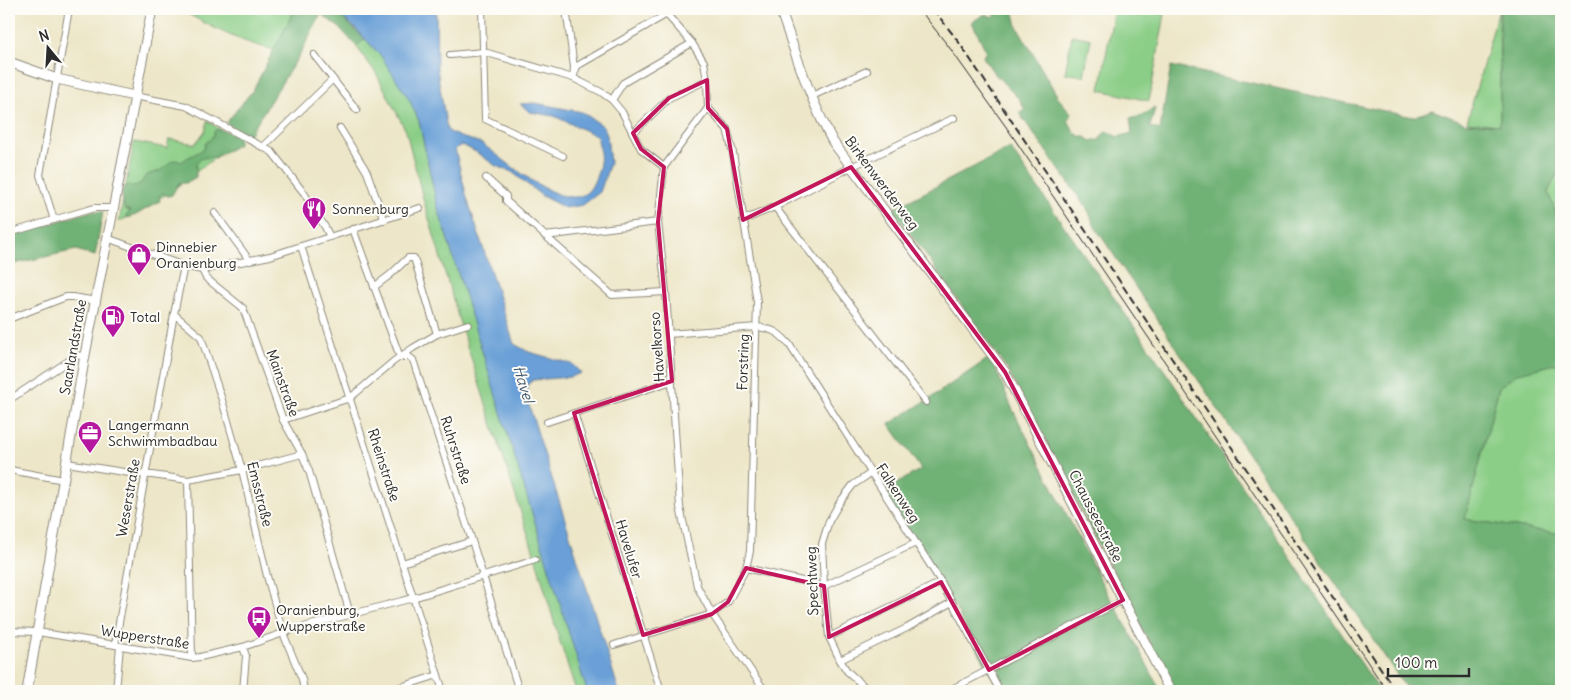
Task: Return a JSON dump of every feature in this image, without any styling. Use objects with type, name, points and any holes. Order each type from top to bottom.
[{"type":"street","points":[[54,220],[40,175],[69,9]]},
{"type":"street","name":"Saarlandstraße","points":[[27,691],[85,355],[152,9]]},
{"type":"street","points":[[482,9],[485,119],[563,156]]},
{"type":"street","points":[[566,9],[574,67],[573,78]]},
{"type":"street","name":"Birkenwerderweg","points":[[780,9],[812,96],[824,126],[833,142],[994,356]]},
{"type":"street","points":[[450,55],[484,52],[573,78],[601,92],[612,100],[622,112],[642,149],[664,167],[708,108],[708,80],[704,62],[667,11],[577,66],[573,78]]},
{"type":"street","points":[[612,100],[623,83],[692,44]]},
{"type":"street","points":[[314,55],[357,110]]},
{"type":"street","points":[[9,62],[57,79],[186,106],[263,146],[272,152],[304,193],[330,237]]},
{"type":"street","points":[[812,96],[867,71]]},
{"type":"street","points":[[263,146],[333,79]]},
{"type":"street","points":[[633,132],[669,98],[708,80]]},
{"type":"street","name":"Forstring","points":[[708,108],[727,130],[733,153],[757,302],[750,551],[746,568],[728,602],[712,614]]},
{"type":"street","points":[[743,220],[775,207],[851,167],[954,118]]},
{"type":"street","points":[[340,128],[367,172],[384,220]]},
{"type":"street","name":"Havelkorso","points":[[664,167],[658,222],[666,292],[680,507],[697,586],[712,614],[765,691]]},
{"type":"street","points":[[486,178],[506,196],[506,201],[612,296],[666,292]]},
{"type":"street","points":[[775,207],[926,402]]},
{"type":"street","points":[[9,233],[94,208],[113,208]]},
{"type":"street","points":[[107,238],[184,266],[202,270],[250,261],[420,208]]},
{"type":"street","points":[[214,213],[250,261]]},
{"type":"street","points":[[545,236],[658,222]]},
{"type":"street","name":"Ruhrstraße","points":[[353,229],[400,357],[409,357],[412,360],[519,691]]},
{"type":"street","name":"Rheinstraße","points":[[301,246],[443,691]]},
{"type":"street","points":[[374,287],[408,258],[414,258],[437,334]]},
{"type":"street","name":"Weserstraße","points":[[116,691],[117,646],[145,475],[184,266]]},
{"type":"street","name":"Mainstraße","points":[[202,270],[206,278],[243,308],[283,420],[309,471],[350,614]]},
{"type":"street","points":[[9,319],[66,297],[96,301]]},
{"type":"street","name":"Emsstraße","points":[[174,314],[202,338],[242,470],[267,576],[283,633],[302,679],[304,691]]},
{"type":"street","points":[[283,420],[350,398],[400,357],[437,334],[468,324]]},
{"type":"street","points":[[668,334],[757,327]]},
{"type":"street","name":"Falkenweg","points":[[757,327],[778,332],[789,344],[940,582],[1000,691]]},
{"type":"street","points":[[9,400],[76,356],[85,355]]},
{"type":"street","name":"Chausseestraße","points":[[994,356],[1005,372],[1039,436],[1170,691]]},
{"type":"street","points":[[547,422],[672,381]]},
{"type":"street","name":"Havelufer","points":[[574,414],[661,691]]},
{"type":"street","points":[[67,463],[188,480],[242,470],[302,454]]},
{"type":"street","points":[[9,469],[64,480]]},
{"type":"street","name":"Spechtweg","points":[[869,691],[848,672],[829,637],[826,624],[822,544],[829,521],[840,502],[853,485],[871,473]]},
{"type":"street","points":[[188,480],[192,658]]},
{"type":"street","points":[[402,563],[472,541]]},
{"type":"street","points":[[746,568],[824,586],[916,543]]},
{"type":"street","name":"Wupperstraße","points":[[9,631],[38,632],[192,658],[200,657],[243,647],[283,633],[414,598],[535,560]]},
{"type":"street","points":[[829,637],[940,582]]},
{"type":"street","points":[[948,691],[1123,600]]},
{"type":"street","points":[[840,660],[907,628],[952,602]]},
{"type":"street","points":[[614,644],[712,614]]},
{"type":"street","points":[[243,647],[246,656],[243,691]]},
{"type":"street","points":[[388,691],[438,675]]},
{"type":"highlighted area","points":[[707,80],[708,108],[727,129],[743,220],[851,167],[1005,372],[1123,600],[989,670],[941,582],[829,637],[824,586],[746,568],[728,602],[712,614],[643,635],[574,413],[672,381],[658,222],[664,167],[641,149],[633,133],[669,98]]},
{"type":"green space","points":[[179,9],[295,9],[275,50],[237,38]]},
{"type":"green space","points":[[295,9],[333,9],[365,39],[356,46],[340,28],[321,14],[300,54],[249,135],[247,135],[226,123],[253,90]]},
{"type":"green space","points":[[995,9],[1013,9],[1017,26],[1059,99],[1072,114],[1068,120],[1074,132],[1091,141],[1099,140],[1106,131],[1118,137],[1132,133],[1130,118],[1139,117],[1155,108],[1150,127],[1160,130],[1171,66],[1413,117],[1432,110],[1466,123],[1500,125],[1500,9],[1561,9],[1561,166],[1548,192],[1561,227],[1561,365],[1555,364],[1518,373],[1499,387],[1465,519],[1561,534],[1561,691],[1408,691],[1095,227],[1088,210],[1019,113],[1025,110],[1020,100],[994,73],[983,57],[986,51],[972,22],[985,14],[993,17],[997,12]]},
{"type":"green space","points":[[1114,9],[1139,9],[1165,14],[1149,101],[1100,90]]},
{"type":"green space","points":[[1499,9],[1500,125],[1467,122]]},
{"type":"green space","points":[[1072,35],[1091,39],[1084,76],[1065,73]]},
{"type":"green space","points":[[365,39],[381,56],[409,99],[419,121],[437,205],[587,691],[576,691],[559,639],[535,556],[462,330],[424,202],[406,131],[376,73],[356,46]]},
{"type":"green space","points":[[207,121],[238,140],[170,192],[119,222],[134,142],[167,148],[169,139],[195,144],[205,131]]},
{"type":"green space","points":[[215,130],[238,136],[239,144],[216,157],[202,158],[196,164],[196,177],[186,183],[179,183],[172,195],[168,196],[162,193],[159,197],[160,201],[127,218],[126,216],[130,211],[124,207],[123,188],[139,184],[146,176],[158,172],[173,161],[178,160],[181,162],[199,152],[212,137]]},
{"type":"green space","points":[[1010,148],[1169,377],[1380,691],[1174,691],[1007,369],[893,209]]},
{"type":"green space","points":[[1561,166],[1561,227],[1548,192]]},
{"type":"green space","points":[[92,211],[103,212],[95,256],[76,250],[9,265],[9,236]]},
{"type":"green space","points":[[989,358],[994,365],[1012,408],[1108,595],[1161,691],[1000,691],[952,602],[883,492],[921,469],[889,424]]},
{"type":"green space","points":[[1555,364],[1561,365],[1561,534],[1465,519],[1499,387],[1517,373]]},
{"type":"water","name":"Havel","points":[[333,9],[436,9],[437,69],[447,130],[460,137],[482,144],[522,174],[555,193],[571,197],[584,195],[593,184],[600,161],[597,136],[554,116],[530,112],[520,104],[535,103],[582,112],[603,126],[607,135],[610,163],[600,192],[583,205],[565,208],[542,196],[512,172],[496,166],[476,152],[462,145],[455,149],[467,198],[514,344],[529,352],[572,364],[581,373],[570,377],[533,380],[527,385],[527,399],[619,691],[587,691],[437,205],[419,121],[409,99],[381,56],[355,28]]},
{"type":"tram line","points":[[919,9],[949,47],[1009,131],[1387,691]]},
{"type":"railway","points":[[933,9],[958,41],[1396,691]]},
{"type":"place","name":"Sonnenburg","points":[[314,230]]},
{"type":"place","name":"Dinnebier Oranienburg","points":[[139,276]]},
{"type":"place","name":"Total","points":[[113,338]]},
{"type":"place","name":"Langermann Schwimmbadbau","points":[[90,454]]},
{"type":"place","name":"Oranienburg, Wupperstraße","points":[[259,639]]}]
